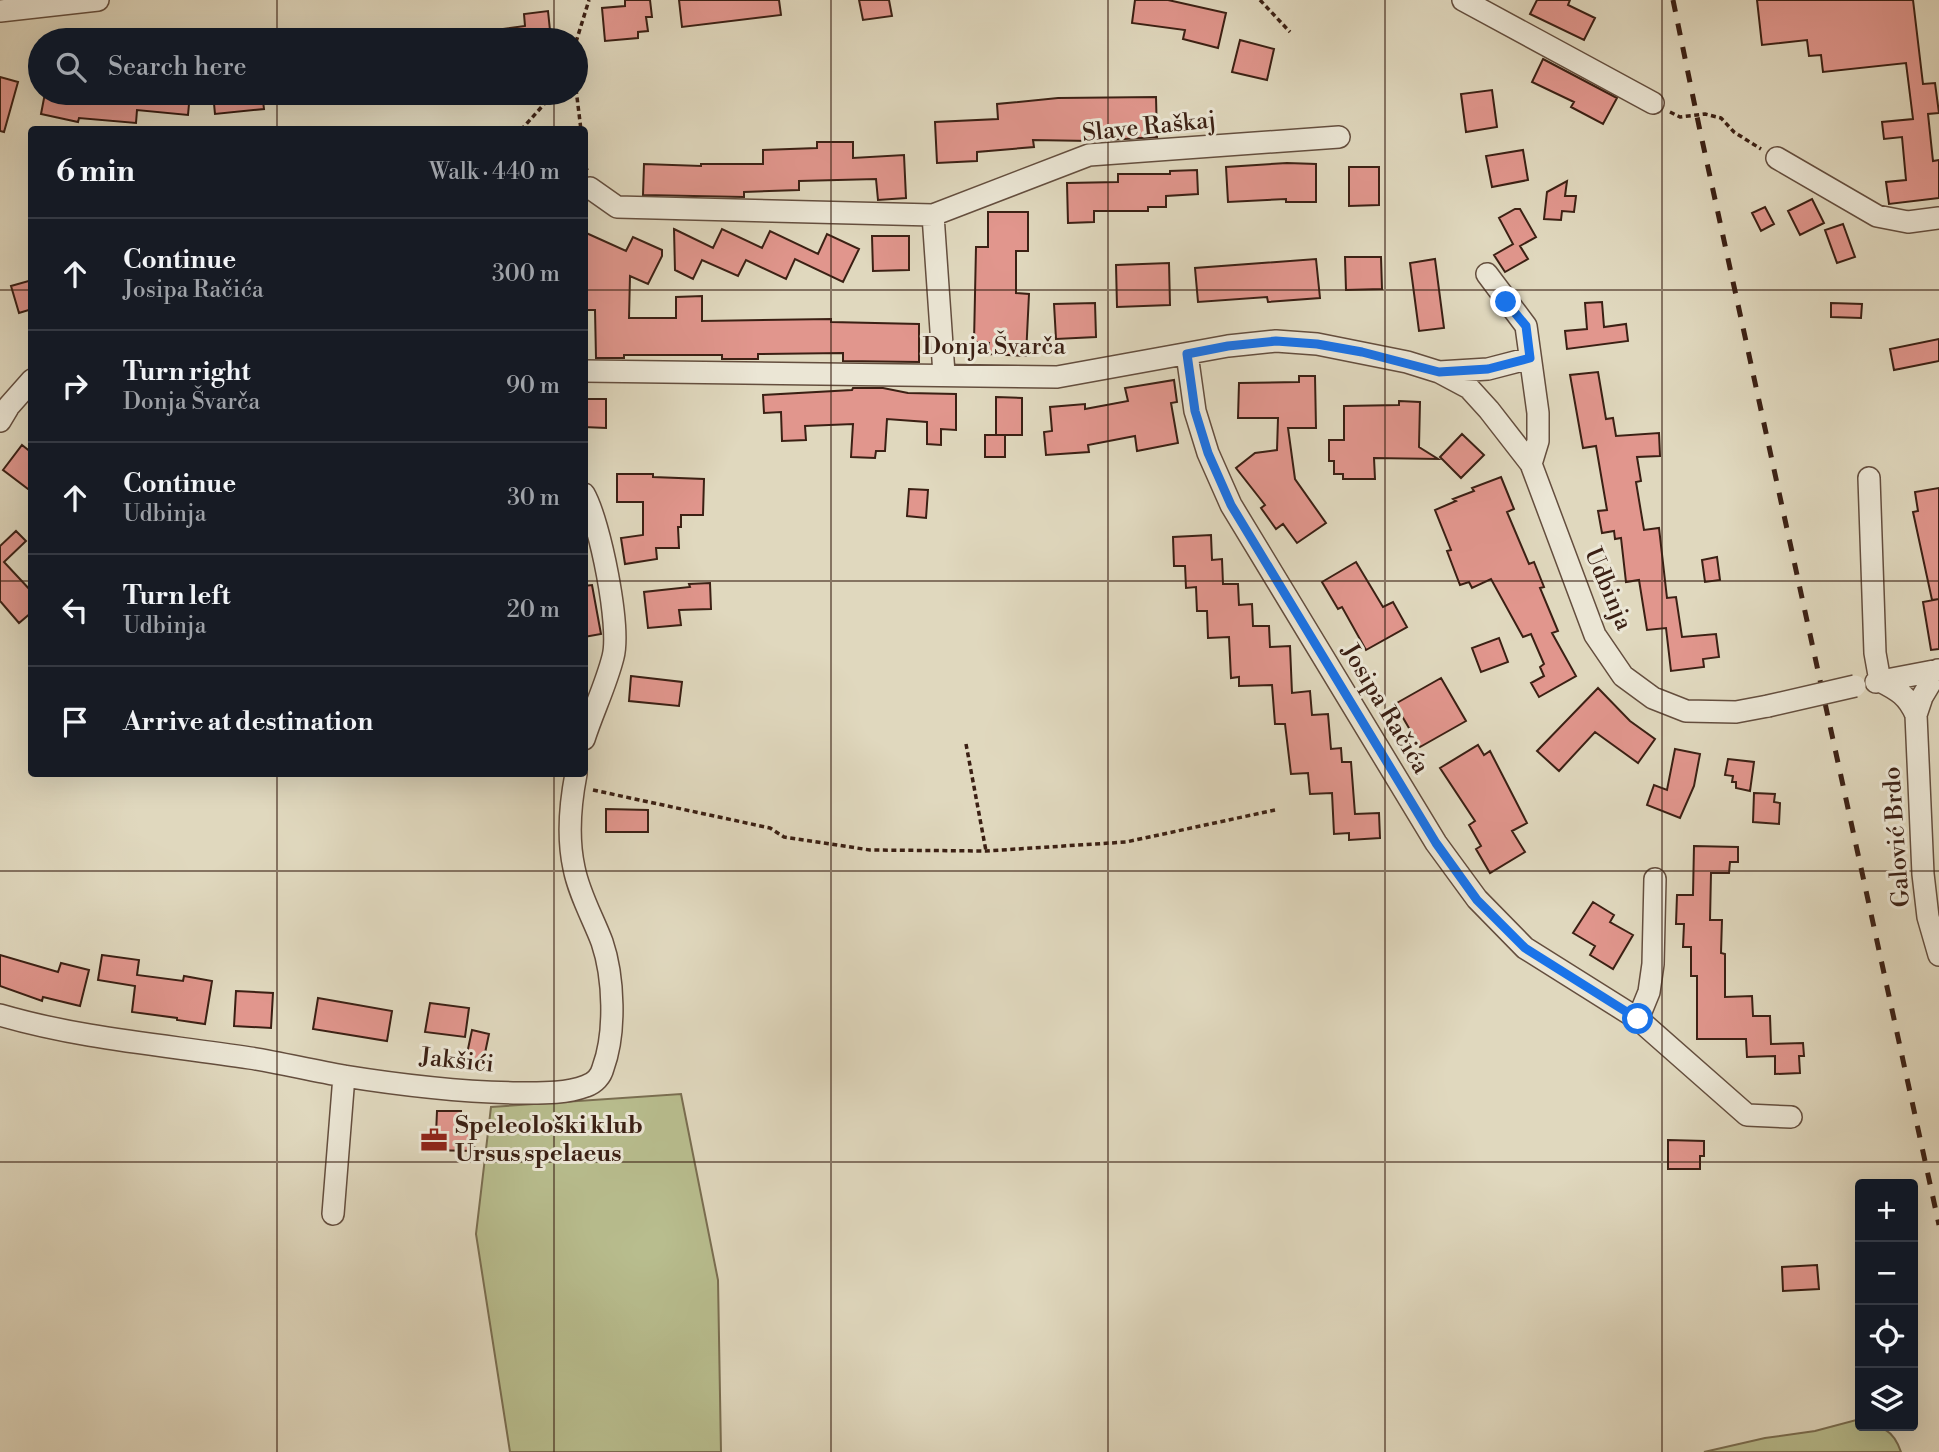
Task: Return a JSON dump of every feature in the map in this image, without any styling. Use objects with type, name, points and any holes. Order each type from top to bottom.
[{"type":"street","points":[[0,10],[98,0]]},
{"type":"street","points":[[1463,0],[1653,103]]},
{"type":"street","name":"Slave Raškaj","points":[[590,188],[617,207],[933,215],[1089,155],[1339,137]]},
{"type":"street","points":[[1777,158],[1877,216],[1908,222],[1939,218]]},
{"type":"street","points":[[933,215],[944,374]]},
{"type":"street","points":[[1487,274],[1526,326],[1538,413],[1538,441],[1531,464]]},
{"type":"street","name":"Donja Švarča","points":[[588,371],[1057,377],[1228,346],[1276,341],[1317,344],[1362,352],[1439,372]]},
{"type":"street","name":"Josipa Račića","points":[[1187,354],[1195,411],[1208,453],[1231,505],[1436,843],[1477,900],[1525,948],[1638,1019],[1747,1115],[1791,1117]]},
{"type":"street","points":[[1439,372],[1488,369],[1530,358]]},
{"type":"street","name":"Udbinja","points":[[1439,372],[1469,388],[1531,464],[1595,635],[1623,676],[1653,698],[1686,711],[1736,712],[1939,670]]},
{"type":"street","points":[[0,421],[28,385]]},
{"type":"street","points":[[1869,478],[1875,653],[1880,681],[1900,691],[1910,700],[1916,715]]},
{"type":"street","points":[[588,504],[598,528],[614,621],[614,655],[588,728]]},
{"type":"street","name":"Galović Brdo","points":[[1939,670],[1922,697],[1916,715],[1923,874],[1928,917],[1939,955]]},
{"type":"street","name":"Jakšići","points":[[0,1015],[36,1026],[95,1037],[250,1058],[344,1076],[489,1092],[548,1093],[586,1087],[596,1081],[603,1068],[612,998],[610,971],[575,872],[571,853],[569,816],[575,780]]},
{"type":"street","points":[[1638,1019],[1649,992],[1653,964],[1655,879]]},
{"type":"street","points":[[333,1214],[344,1076]]},
{"type":"path","points":[[580,28],[589,0]]},
{"type":"path","points":[[1260,0],[1290,32]]},
{"type":"path","points":[[1653,103],[1680,117],[1705,114],[1721,118],[1734,132],[1777,158]]},
{"type":"path","points":[[525,126],[543,105]]},
{"type":"path","points":[[578,105],[581,126]]},
{"type":"path","points":[[966,744],[986,851]]},
{"type":"path","points":[[575,780],[770,828],[783,837],[870,850],[986,851],[1126,842],[1275,810]]},
{"type":"green space","points":[[681,1094],[718,1280],[721,1452],[510,1452],[476,1234],[491,1107]]},
{"type":"green space","points":[[1855,1420],[1855,1431],[1887,1431],[1901,1452],[1704,1452],[1765,1438],[1815,1431]]},
{"type":"building","points":[[625,0],[650,0],[652,17],[646,17],[648,31],[638,32],[638,38],[605,41],[602,8],[625,6]]},
{"type":"building","points":[[679,0],[779,0],[781,15],[682,27]]},
{"type":"building","points":[[859,0],[889,0],[892,16],[863,20]]},
{"type":"building","points":[[1135,0],[1168,0],[1226,13],[1218,48],[1183,39],[1185,30],[1132,23]]},
{"type":"building","points":[[1537,0],[1570,0],[1568,5],[1595,18],[1584,40],[1530,14]]},
{"type":"building","points":[[1757,0],[1913,0],[1923,84],[1935,83],[1939,113],[1928,114],[1933,161],[1939,160],[1939,198],[1889,204],[1886,182],[1906,180],[1902,137],[1884,139],[1882,122],[1913,119],[1906,63],[1823,72],[1821,55],[1809,56],[1807,40],[1762,45]]},
{"type":"building","points":[[548,11],[550,28],[510,28],[525,26],[524,14]]},
{"type":"building","points":[[1240,40],[1274,49],[1267,80],[1232,72]]},
{"type":"building","points":[[1543,59],[1617,98],[1603,124],[1571,107],[1574,102],[1532,82]]},
{"type":"building","points":[[0,77],[18,82],[4,132],[0,131]]},
{"type":"building","points":[[1492,90],[1497,127],[1466,132],[1461,94]]},
{"type":"building","points":[[1156,97],[1157,137],[1091,141],[1033,140],[1034,147],[977,152],[977,161],[937,163],[935,122],[998,119],[997,104],[1058,98]]},
{"type":"building","points":[[43,105],[189,105],[188,115],[137,110],[136,123],[79,118],[78,122],[41,114]]},
{"type":"building","points":[[214,105],[264,105],[264,109],[215,114]]},
{"type":"building","points":[[817,142],[853,142],[853,158],[904,155],[906,198],[878,200],[876,179],[799,181],[799,190],[744,192],[744,197],[643,195],[644,164],[763,164],[763,150],[817,148]]},
{"type":"building","points":[[1523,150],[1528,180],[1492,187],[1486,156]]},
{"type":"building","points":[[1316,164],[1316,202],[1286,202],[1286,199],[1228,202],[1226,167]]},
{"type":"building","points":[[1349,167],[1379,167],[1379,205],[1349,206]]},
{"type":"building","points":[[1197,170],[1198,194],[1166,196],[1166,207],[1148,207],[1148,211],[1094,211],[1094,222],[1068,223],[1067,183],[1118,182],[1118,174],[1170,174],[1170,171]]},
{"type":"building","points":[[1567,181],[1565,196],[1576,196],[1574,212],[1562,211],[1561,220],[1544,219],[1547,192]]},
{"type":"building","points":[[1812,199],[1824,223],[1800,235],[1788,211]]},
{"type":"building","points":[[1765,207],[1774,224],[1761,231],[1752,213]]},
{"type":"building","points":[[1520,209],[1536,237],[1520,246],[1528,259],[1505,272],[1494,255],[1513,244],[1499,218]]},
{"type":"building","points":[[988,212],[1028,212],[1028,251],[1016,251],[1016,293],[1029,294],[1026,356],[988,354],[989,343],[974,342],[976,247],[988,247]]},
{"type":"building","points":[[1843,224],[1855,257],[1837,263],[1825,230]]},
{"type":"building","points":[[674,229],[713,248],[722,229],[762,248],[770,231],[818,254],[827,234],[859,249],[843,282],[795,259],[786,279],[746,260],[738,276],[702,260],[693,279],[675,270]]},
{"type":"building","points":[[588,234],[626,251],[633,237],[662,250],[662,256],[648,284],[630,276],[629,318],[676,318],[676,297],[702,296],[702,321],[831,319],[831,322],[919,324],[919,362],[843,361],[843,353],[758,354],[758,359],[722,359],[722,355],[624,355],[624,358],[596,358],[595,310],[588,310]]},
{"type":"building","points":[[872,236],[909,236],[909,270],[873,271]]},
{"type":"building","points":[[1345,257],[1381,257],[1382,289],[1346,290]]},
{"type":"building","points":[[1316,259],[1320,298],[1268,302],[1267,297],[1198,302],[1195,268]]},
{"type":"building","points":[[1435,259],[1444,328],[1419,331],[1410,263]]},
{"type":"building","points":[[1169,263],[1170,305],[1117,307],[1116,265]]},
{"type":"building","points":[[28,281],[28,310],[19,313],[11,286]]},
{"type":"building","points":[[1602,302],[1604,327],[1626,324],[1628,341],[1567,349],[1565,331],[1587,329],[1585,303]]},
{"type":"building","points":[[1095,303],[1096,337],[1056,339],[1054,304]]},
{"type":"building","points":[[1831,303],[1862,304],[1861,318],[1831,317]]},
{"type":"building","points":[[1939,339],[1939,361],[1894,370],[1890,349]]},
{"type":"building","points":[[1598,372],[1606,419],[1613,418],[1616,436],[1659,433],[1660,456],[1637,457],[1641,481],[1636,482],[1644,530],[1659,528],[1667,598],[1676,597],[1682,637],[1716,634],[1719,657],[1703,659],[1704,667],[1671,671],[1666,628],[1647,630],[1639,580],[1626,582],[1621,538],[1615,539],[1614,531],[1602,533],[1598,511],[1607,510],[1596,446],[1583,448],[1570,375]]},
{"type":"building","points":[[1299,376],[1315,376],[1316,428],[1288,428],[1295,479],[1326,523],[1297,543],[1283,524],[1276,529],[1261,508],[1265,505],[1236,468],[1255,453],[1277,450],[1278,418],[1238,418],[1239,383],[1299,382]]},
{"type":"building","points":[[1174,380],[1177,402],[1171,403],[1178,443],[1137,451],[1135,436],[1088,445],[1089,452],[1046,455],[1044,432],[1052,431],[1050,407],[1085,404],[1085,409],[1128,401],[1125,388]]},
{"type":"building","points":[[853,388],[956,394],[956,430],[941,429],[941,445],[927,444],[927,422],[887,419],[885,451],[876,451],[875,458],[851,457],[853,424],[805,426],[806,440],[782,441],[781,412],[764,413],[763,395]]},
{"type":"building","points":[[996,397],[1022,398],[1022,435],[996,435]]},
{"type":"building","points":[[588,399],[606,399],[606,428],[588,427]]},
{"type":"building","points":[[1399,401],[1420,402],[1419,447],[1438,459],[1374,458],[1375,479],[1343,479],[1343,474],[1334,474],[1334,461],[1329,461],[1329,440],[1344,440],[1344,406],[1399,405]]},
{"type":"building","points":[[1462,434],[1484,455],[1461,478],[1440,457]]},
{"type":"building","points":[[985,435],[1005,435],[1005,457],[985,457]]},
{"type":"building","points":[[22,445],[28,450],[28,489],[3,470]]},
{"type":"building","points":[[617,474],[704,479],[703,515],[681,515],[681,527],[678,527],[679,548],[656,548],[657,559],[625,564],[621,538],[643,535],[643,502],[617,502]]},
{"type":"building","points":[[1501,477],[1514,509],[1507,512],[1529,564],[1534,562],[1544,587],[1540,588],[1558,631],[1552,633],[1576,676],[1539,697],[1531,683],[1544,676],[1540,667],[1544,664],[1531,634],[1523,637],[1491,579],[1472,588],[1469,582],[1460,585],[1447,551],[1451,550],[1435,510],[1474,491],[1472,488]]},
{"type":"building","points":[[1939,488],[1939,599],[1932,600],[1913,512],[1918,511],[1915,492]]},
{"type":"building","points":[[909,489],[928,490],[926,518],[907,516]]},
{"type":"building","points":[[16,531],[26,541],[4,562],[28,588],[28,615],[19,623],[0,601],[0,546]]},
{"type":"building","points":[[1211,535],[1212,560],[1222,559],[1223,584],[1238,584],[1239,605],[1252,604],[1253,626],[1269,626],[1270,647],[1290,646],[1292,693],[1310,691],[1312,715],[1328,714],[1331,749],[1341,748],[1342,762],[1351,762],[1355,814],[1379,813],[1380,838],[1349,840],[1349,833],[1334,834],[1332,793],[1310,794],[1308,773],[1291,774],[1285,724],[1275,724],[1272,685],[1239,686],[1239,677],[1231,678],[1229,637],[1208,638],[1207,611],[1197,611],[1196,587],[1186,588],[1185,566],[1174,566],[1173,537]]},
{"type":"building","points":[[1717,557],[1720,580],[1705,582],[1702,560]]},
{"type":"building","points":[[1356,562],[1383,607],[1393,602],[1407,627],[1366,650],[1342,607],[1338,609],[1322,582]]},
{"type":"building","points":[[710,583],[711,609],[679,610],[681,625],[648,628],[644,592]]},
{"type":"building","points":[[592,585],[601,634],[588,636],[588,586]]},
{"type":"building","points":[[1939,599],[1939,649],[1931,650],[1923,602]]},
{"type":"building","points":[[1499,638],[1508,662],[1481,672],[1472,648]]},
{"type":"building","points":[[631,676],[682,682],[679,706],[629,701]]},
{"type":"building","points":[[1441,678],[1466,721],[1420,747],[1395,704]]},
{"type":"building","points":[[1598,688],[1630,721],[1655,739],[1638,763],[1595,732],[1559,771],[1537,751]]},
{"type":"building","points":[[1478,745],[1484,755],[1490,751],[1527,823],[1512,831],[1525,852],[1490,873],[1476,849],[1481,846],[1469,825],[1475,821],[1440,768]]},
{"type":"building","points":[[1675,749],[1700,754],[1694,786],[1680,818],[1647,805],[1654,785],[1667,790]]},
{"type":"building","points":[[1728,759],[1754,762],[1750,791],[1736,788],[1736,782],[1732,782],[1733,776],[1725,775]]},
{"type":"building","points":[[1754,793],[1775,794],[1774,802],[1780,803],[1779,824],[1753,822]]},
{"type":"building","points":[[606,809],[648,810],[648,832],[606,832]]},
{"type":"building","points":[[1694,846],[1738,847],[1738,862],[1730,862],[1729,873],[1711,873],[1710,920],[1722,920],[1721,953],[1725,954],[1725,997],[1752,996],[1753,1016],[1770,1016],[1771,1044],[1803,1043],[1804,1056],[1799,1056],[1800,1073],[1775,1074],[1775,1056],[1747,1057],[1746,1039],[1697,1039],[1697,976],[1691,976],[1691,947],[1683,947],[1684,924],[1676,924],[1677,895],[1693,895]]},
{"type":"building","points":[[1593,902],[1614,915],[1610,922],[1633,935],[1613,969],[1590,955],[1595,946],[1573,933]]},
{"type":"building","points":[[0,955],[58,972],[61,963],[89,970],[80,1006],[43,997],[42,1001],[0,986]]},
{"type":"building","points":[[102,955],[139,960],[137,975],[183,981],[184,976],[212,981],[205,1024],[132,1012],[135,986],[98,980]]},
{"type":"building","points":[[236,991],[273,993],[271,1028],[234,1026]]},
{"type":"building","points":[[318,998],[392,1011],[387,1041],[313,1029]]},
{"type":"building","points":[[430,1003],[469,1008],[465,1037],[425,1032]]},
{"type":"building","points":[[472,1030],[489,1034],[481,1072],[464,1068]]},
{"type":"building","points":[[437,1111],[461,1111],[461,1127],[475,1127],[474,1151],[427,1150],[427,1135],[436,1135]]},
{"type":"building","points":[[1668,1140],[1704,1141],[1704,1156],[1700,1156],[1700,1169],[1668,1169]]},
{"type":"building","points":[[1817,1265],[1819,1289],[1783,1291],[1782,1267]]},
{"type":"railway","points":[[1673,0],[1939,1225]]},
{"type":"place","name":"Speleološki klub Ursus spelaeus","points":[[434,1140]]},
{"type":"route","points":[[1506,302],[1526,326],[1530,358],[1488,369],[1439,372],[1407,362],[1317,344],[1276,341],[1228,346],[1187,354],[1195,411],[1208,453],[1231,505],[1436,843],[1477,900],[1525,948],[1638,1019]]}]
